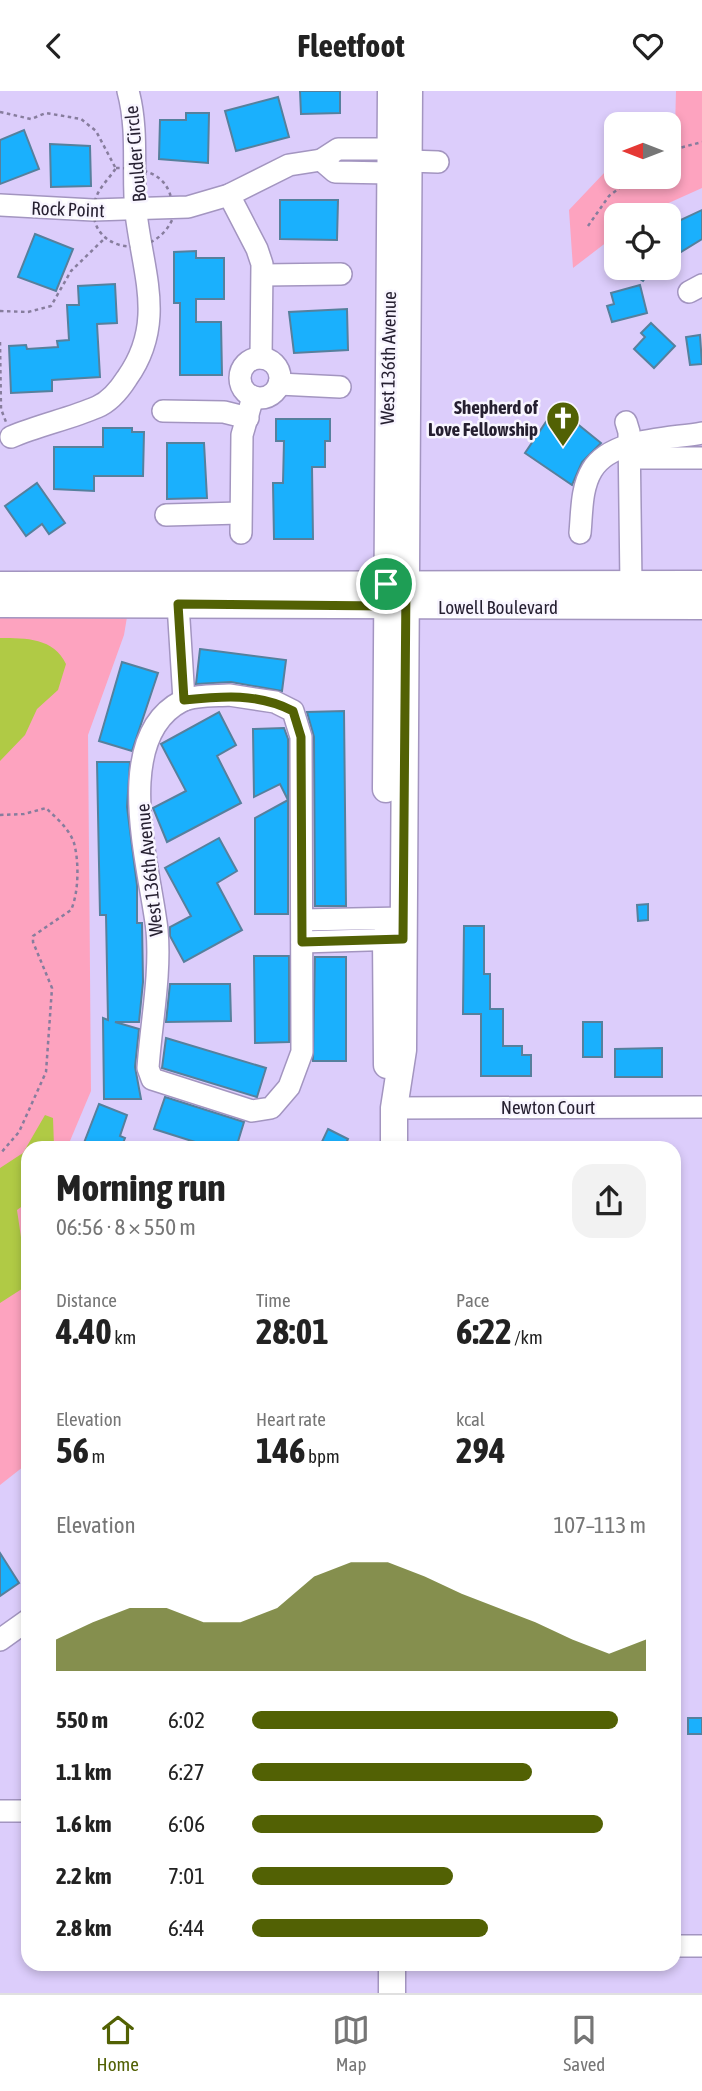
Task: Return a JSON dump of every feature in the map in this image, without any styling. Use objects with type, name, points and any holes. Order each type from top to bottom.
[{"type":"main road","name":"West 136th Avenue","points":[[391,91],[396,161],[394,929],[384,1042],[394,1108],[394,1141]]},
{"type":"main road","name":"West 136th Avenue","points":[[396,161],[409,91]]},
{"type":"main road","name":"Lowell Boulevard","points":[[0,604],[178,604],[631,584],[702,584]]},
{"type":"main road","name":"Lowell Boulevard","points":[[0,585],[702,606]]},
{"type":"main road","points":[[392,1971],[392,1993]]},
{"type":"street","name":"Boulder Circle","points":[[128,91],[135,138],[136,210],[188,207],[229,195],[289,166],[321,160],[338,149],[396,161],[438,162]]},
{"type":"street","points":[[229,195],[257,249],[263,275],[261,358]]},
{"type":"street","name":"Rock Point","points":[[0,205],[136,210]]},
{"type":"street","points":[[11,437],[42,423],[99,407],[120,389],[135,367],[147,342],[151,318],[136,210]]},
{"type":"street","points":[[263,275],[341,274]]},
{"type":"street","points":[[163,411],[224,412],[251,407],[272,394],[279,384],[276,366],[261,358],[248,361],[239,377],[251,407],[242,435],[241,523],[166,515]]},
{"type":"street","points":[[279,384],[340,387]]},
{"type":"street","points":[[626,422],[631,584]]},
{"type":"street","points":[[629,452],[702,433]]},
{"type":"street","points":[[580,533],[583,495],[593,469],[610,453],[702,457]]},
{"type":"street","points":[[178,604],[184,700]]},
{"type":"street","name":"West 136th Avenue","points":[[229,695],[275,702],[293,711],[301,737],[302,921],[302,1052],[289,1087],[271,1108],[252,1111],[152,1079],[148,1068],[157,931],[146,877],[141,815],[142,760],[159,718],[184,700],[229,695]]},
{"type":"street","points":[[302,921],[394,929]]},
{"type":"street","points":[[302,942],[394,929]]},
{"type":"street","name":"Newton Court","points":[[394,1108],[702,1107]]},
{"type":"street","points":[[0,1640],[21,1625]]},
{"type":"street","points":[[0,1811],[21,1811]]},
{"type":"street","points":[[681,1946],[702,1946]]},
{"type":"path","points":[[0,112],[31,119],[46,113],[81,119],[96,131],[109,162],[116,168]]},
{"type":"path","points":[[681,148],[702,142]]},
{"type":"path","points":[[588,226],[609,196],[618,189]]},
{"type":"path","points":[[0,310],[28,312],[51,306],[71,271],[105,238]]},
{"type":"path","points":[[0,342],[1,409],[11,437]]},
{"type":"path","points":[[0,815],[24,814],[46,808],[64,825],[74,843],[77,890],[71,910],[33,936],[52,988],[46,1072],[19,1132],[0,1154]]},
{"type":"shaded area","points":[[676,91],[702,91],[702,188],[669,203],[604,203],[604,244],[573,268],[569,210],[604,173],[604,189],[681,189],[681,112],[675,112]]},
{"type":"shaded area","points":[[128,611],[124,635],[88,735],[91,1091],[70,1141],[21,1141],[21,1468],[0,1485],[0,612]]},
{"type":"shaded area","points":[[0,638],[29,639],[47,644],[61,655],[66,664],[58,690],[37,709],[25,735],[0,761]]},
{"type":"shaded area","points":[[45,1115],[53,1118],[54,1141],[30,1141]]},
{"type":"shaded area","points":[[21,1154],[21,1207],[17,1210],[21,1237],[21,1290],[0,1303],[0,1168]]},
{"type":"building","points":[[300,91],[340,91],[340,113],[301,114]]},
{"type":"building","points":[[278,97],[289,137],[236,151],[225,111]]},
{"type":"building","points":[[186,113],[209,113],[208,163],[159,159],[160,120],[186,120]]},
{"type":"building","points":[[24,130],[39,169],[0,184],[0,140]]},
{"type":"building","points":[[50,144],[90,146],[91,186],[51,187]]},
{"type":"building","points":[[280,200],[338,200],[337,240],[280,239]]},
{"type":"building","points":[[702,210],[702,239],[681,252],[681,220]]},
{"type":"building","points":[[35,234],[73,249],[56,291],[18,277]]},
{"type":"building","points":[[196,251],[196,258],[224,258],[224,299],[196,299],[196,322],[221,322],[222,375],[180,375],[180,303],[174,303],[174,252]]},
{"type":"building","points":[[115,284],[117,323],[97,324],[100,377],[52,380],[52,391],[11,393],[9,346],[26,345],[27,349],[58,347],[57,341],[69,340],[67,305],[79,305],[78,286]]},
{"type":"building","points":[[640,285],[647,313],[612,322],[607,306],[614,304],[611,293]]},
{"type":"building","points":[[347,309],[348,350],[294,353],[289,312]]},
{"type":"building","points":[[651,323],[675,346],[654,368],[634,349],[645,337],[641,333]]},
{"type":"building","points":[[700,335],[702,364],[690,365],[686,337]]},
{"type":"building","name":"Shepherd of Love Fellowship","points":[[554,410],[565,414],[601,443],[582,462],[572,485],[525,453]]},
{"type":"building","points":[[276,419],[330,419],[330,441],[325,441],[325,467],[312,467],[313,539],[274,539],[273,483],[283,483],[284,441],[276,441]]},
{"type":"building","points":[[103,428],[132,428],[132,432],[144,432],[143,476],[94,476],[94,491],[54,489],[54,447],[103,447]]},
{"type":"building","points":[[167,443],[204,443],[207,498],[167,499]]},
{"type":"building","points":[[37,483],[65,523],[49,534],[42,524],[26,536],[5,506]]},
{"type":"building","points":[[200,649],[286,660],[282,691],[231,682],[196,684]]},
{"type":"building","points":[[122,662],[158,673],[132,751],[99,741]]},
{"type":"building","points":[[344,711],[346,906],[315,906],[314,737],[307,712]]},
{"type":"building","points":[[219,712],[236,745],[217,756],[241,803],[167,842],[153,808],[186,791],[161,744]]},
{"type":"building","points":[[284,728],[288,739],[288,800],[280,784],[254,797],[253,729]]},
{"type":"building","points":[[97,762],[130,762],[127,807],[137,885],[137,923],[142,923],[143,982],[139,1022],[115,1022],[139,1029],[135,1067],[141,1099],[104,1099],[103,1018],[108,1020],[106,915],[100,915]]},
{"type":"building","points":[[288,800],[288,914],[255,914],[255,818]]},
{"type":"building","points":[[219,838],[237,871],[217,883],[242,930],[184,962],[170,936],[170,927],[191,916],[165,868]]},
{"type":"building","points":[[648,904],[648,920],[638,921],[637,905]]},
{"type":"building","points":[[464,926],[484,926],[484,974],[490,974],[490,1009],[503,1009],[503,1046],[522,1046],[522,1055],[531,1055],[531,1076],[481,1076],[481,1014],[463,1014]]},
{"type":"building","points":[[254,956],[289,956],[289,1042],[255,1043]]},
{"type":"building","points":[[315,957],[346,957],[346,1061],[313,1061]]},
{"type":"building","points":[[170,984],[230,984],[231,1021],[166,1022]]},
{"type":"building","points":[[583,1022],[602,1022],[602,1057],[583,1057]]},
{"type":"building","points":[[166,1038],[266,1068],[257,1097],[162,1068]]},
{"type":"building","points":[[662,1048],[662,1077],[615,1077],[615,1049]]},
{"type":"building","points":[[165,1097],[244,1122],[238,1141],[192,1141],[154,1129]]},
{"type":"building","points":[[99,1104],[127,1115],[120,1136],[125,1138],[124,1141],[85,1141]]},
{"type":"building","points":[[328,1129],[348,1139],[347,1141],[322,1141]]},
{"type":"building","points":[[0,1553],[19,1583],[0,1596]]},
{"type":"building","points":[[688,1718],[702,1718],[702,1734],[688,1734]]},
{"type":"place","name":"Shepherd of Love Fellowship","points":[[563,448]]},
{"type":"route","points":[[386,584],[406,584],[403,939],[302,942],[301,737],[293,711],[275,702],[229,695],[184,700],[180,670],[178,604],[210,607],[386,606],[386,584]]}]
